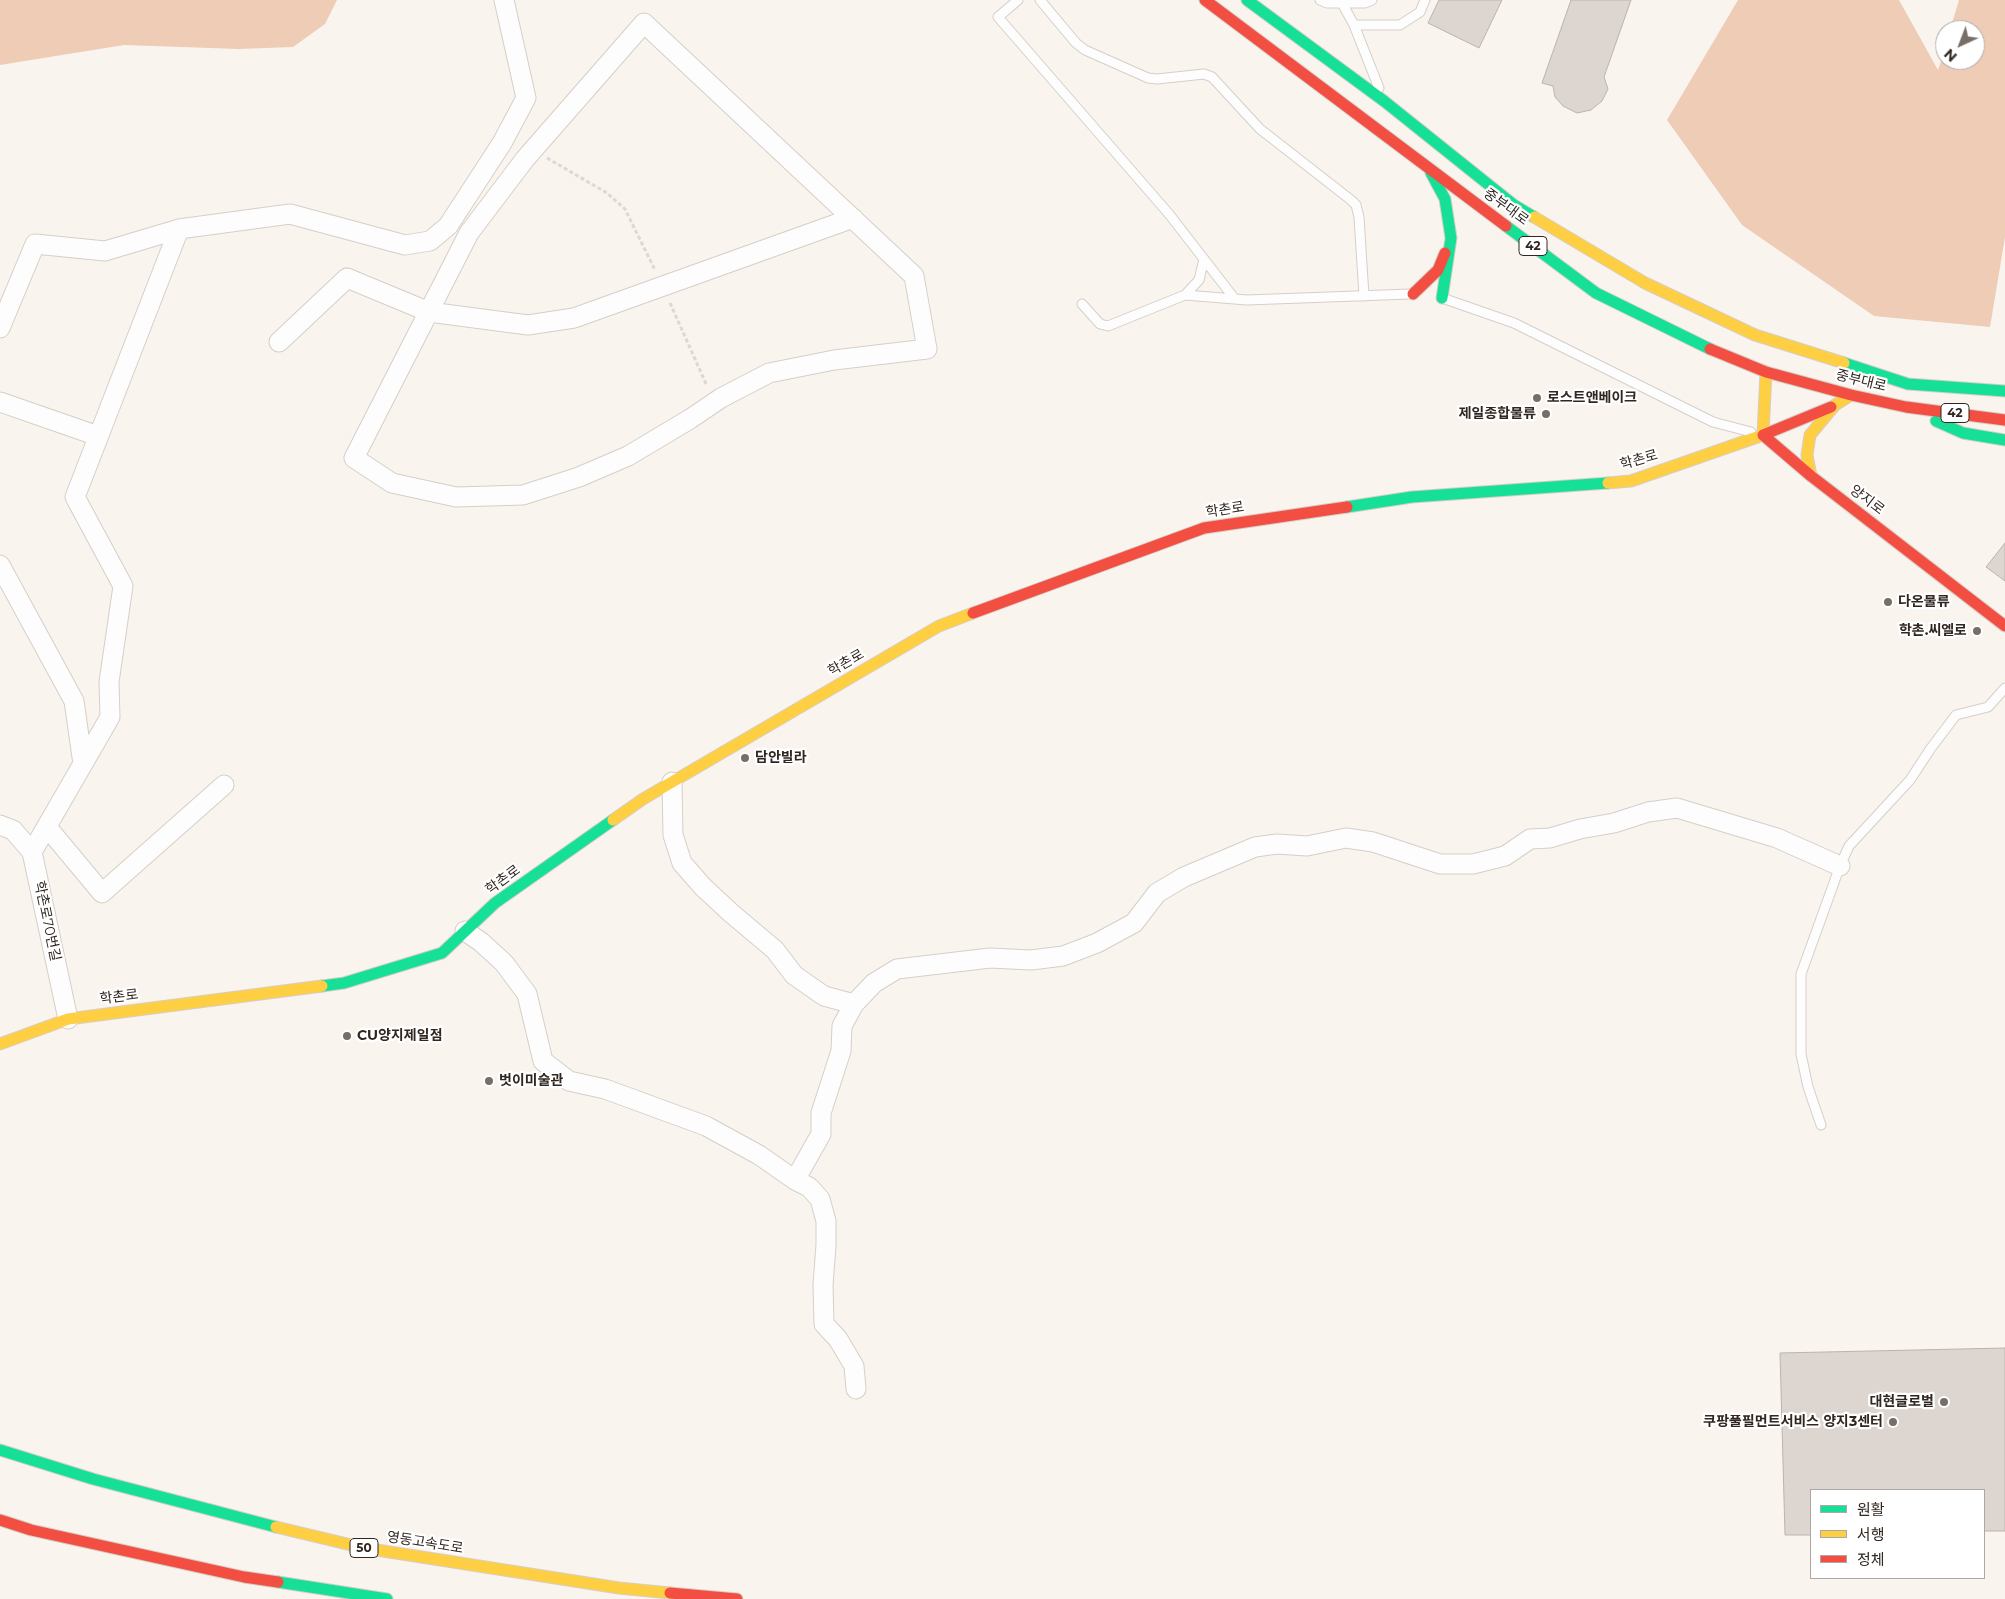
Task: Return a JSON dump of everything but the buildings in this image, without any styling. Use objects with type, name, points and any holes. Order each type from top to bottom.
[{"type":"main road","name":"중부대로","points":[[1205,0],[1596,293],[1702,346],[1766,372],[1906,407]]},
{"type":"main road","name":"중부대로","points":[[1247,0],[1384,101],[1514,205],[1645,283],[1755,335],[1908,384]]},
{"type":"main road","points":[[1429,169],[1445,199],[1451,238],[1442,298]]},
{"type":"main road","points":[[1412,294],[1438,270],[1451,238]]},
{"type":"main road","points":[[1763,435],[1766,372]]},
{"type":"main road","points":[[1908,384],[1974,379],[2005,380]]},
{"type":"main road","name":"42","points":[[1908,384],[2005,391]]},
{"type":"main road","points":[[1811,476],[1806,455],[1810,435],[1835,405],[1852,395]]},
{"type":"main road","name":"학촌로","points":[[0,1044],[68,1019],[344,983],[442,953],[495,903],[643,799],[939,626],[1204,528],[1412,497],[1631,481],[1763,435],[1835,405]]},
{"type":"main road","points":[[1906,407],[1963,433],[2005,440]]},
{"type":"main road","name":"42","points":[[1906,407],[2005,420]]},
{"type":"main road","name":"양지로","points":[[1763,435],[1811,476],[2005,626]]},
{"type":"main road","name":"영동고속도로","points":[[0,1450],[93,1479],[266,1525],[364,1548],[619,1588],[737,1599]]},
{"type":"main road","points":[[0,1520],[31,1530],[244,1577],[386,1599]]},
{"type":"street","points":[[0,328],[35,244],[105,251],[179,229],[290,214],[405,245],[430,241],[448,226],[502,143],[526,98],[504,0]]},
{"type":"street","points":[[644,23],[853,218],[914,276],[927,349],[834,360],[769,374],[714,403],[628,456],[579,477],[523,495],[456,497],[392,483],[354,458],[469,233],[529,155],[644,23]]},
{"type":"street","points":[[502,143],[529,155]]},
{"type":"street","points":[[279,342],[347,278],[429,312],[528,325],[574,318],[853,218]]},
{"type":"street","points":[[32,852],[110,717],[109,682],[123,586],[75,497],[179,229]]},
{"type":"street","points":[[0,402],[98,436]]},
{"type":"street","points":[[0,565],[74,701],[83,764]]},
{"type":"street","points":[[672,782],[673,835],[682,863],[710,894],[775,950],[794,975],[824,996],[854,1004]]},
{"type":"street","points":[[46,827],[102,893],[224,785]]},
{"type":"street","points":[[795,1180],[821,1134],[821,1113],[841,1052],[842,1026],[854,1004],[874,983],[897,969],[990,958],[1031,960],[1063,956],[1097,943],[1134,923],[1157,893],[1184,877],[1255,847],[1277,844],[1307,846],[1346,838],[1373,842],[1440,864],[1473,864],[1505,856],[1530,839],[1550,838],[1580,829],[1614,823],[1648,812],[1677,808],[1777,838],[1840,866]]},
{"type":"street","name":"학촌로70번길","points":[[4,825],[32,852],[68,1019]]},
{"type":"street","points":[[465,932],[481,942],[504,963],[527,994],[543,1061],[549,1066],[569,1081],[605,1089],[706,1126],[760,1154],[795,1180],[809,1187],[820,1199],[826,1229],[823,1285],[824,1324],[838,1339],[854,1366],[856,1389]]},
{"type":"lane","points":[[1018,0],[998,17],[1168,214],[1234,298]]},
{"type":"lane","points":[[1040,0],[1076,43],[1085,50],[1148,78],[1157,79],[1204,74],[1212,77],[1260,128],[1351,200],[1356,205],[1359,217],[1364,296]]},
{"type":"lane","points":[[1320,0],[1365,4],[1372,0]]},
{"type":"lane","points":[[1354,25],[1400,25],[1420,12],[1425,0]]},
{"type":"lane","points":[[1342,3],[1354,25],[1384,101]]},
{"type":"lane","points":[[1082,304],[1100,324],[1108,326],[1185,295],[1199,280],[1204,259]]},
{"type":"lane","points":[[1185,295],[1246,300],[1430,293],[1514,323],[1713,422],[1763,435]]},
{"type":"lane","points":[[1821,1125],[1808,1087],[1801,1054],[1801,974],[1840,866],[1849,846],[1910,780],[1956,715],[1988,707],[2005,688]]},
{"type":"path","points":[[529,155],[607,193],[625,209],[663,286],[714,403]]},
{"type":"shaded area","points":[[0,0],[337,0],[325,24],[293,47],[239,49],[124,45],[0,65]]},
{"type":"shaded area","points":[[1738,0],[1899,0],[1935,65],[1935,70],[1985,70],[1985,20],[1953,20],[1959,0],[2005,0],[2005,237],[1990,327],[1874,316],[1742,225],[1667,120]]},
{"type":"traffic: fast","points":[[1247,0],[1384,101],[1514,205],[1534,217]]},
{"type":"traffic: fast","points":[[1431,173],[1445,199],[1451,238],[1442,298]]},
{"type":"traffic: fast","points":[[1506,226],[1596,293],[1710,349]]},
{"type":"traffic: fast","points":[[1844,363],[1908,384],[2005,391]]},
{"type":"traffic: fast","points":[[1936,421],[1963,433],[2005,440]]},
{"type":"traffic: fast","points":[[1347,507],[1412,497],[1608,483]]},
{"type":"traffic: fast","points":[[322,986],[344,983],[442,953],[495,903],[613,820]]},
{"type":"traffic: fast","points":[[0,1450],[93,1479],[276,1527]]},
{"type":"traffic: fast","points":[[278,1582],[387,1599]]},
{"type":"traffic: slow","points":[[1534,217],[1645,283],[1755,335],[1844,363]]},
{"type":"traffic: slow","points":[[1763,435],[1766,372]]},
{"type":"traffic: slow","points":[[1811,476],[1807,455],[1810,435],[1835,405],[1851,395]]},
{"type":"traffic: slow","points":[[1608,483],[1631,481],[1763,435]]},
{"type":"traffic: slow","points":[[613,820],[643,799],[939,626],[973,613]]},
{"type":"traffic: slow","points":[[0,1044],[68,1019],[322,986]]},
{"type":"traffic: slow","points":[[276,1527],[364,1548],[619,1588],[670,1593]]},
{"type":"traffic: jam","points":[[1205,0],[1506,226]]},
{"type":"traffic: jam","points":[[1413,294],[1438,270],[1445,253]]},
{"type":"traffic: jam","points":[[1710,349],[1766,372],[1851,395],[1906,407],[2005,420]]},
{"type":"traffic: jam","points":[[1763,435],[1831,407]]},
{"type":"traffic: jam","points":[[1763,435],[1811,476],[2005,626]]},
{"type":"traffic: jam","points":[[973,613],[1204,528],[1347,507]]},
{"type":"traffic: jam","points":[[0,1520],[31,1530],[244,1577],[278,1582]]},
{"type":"traffic: jam","points":[[670,1593],[737,1599]]},
{"type":"place","name":"로스트앤베이크","points":[[1537,398]]},
{"type":"place","name":"제일종합물류","points":[[1546,414]]},
{"type":"place","name":"다온물류","points":[[1888,602]]},
{"type":"place","name":"학촌.씨엘로","points":[[1977,631]]},
{"type":"place","name":"담안빌라","points":[[745,758]]},
{"type":"place","name":"CU양지제일점","points":[[347,1036]]},
{"type":"place","name":"벗이미술관","points":[[489,1081]]},
{"type":"place","name":"대현글로벌","points":[[1944,1402]]},
{"type":"place","name":"쿠팡풀필먼트서비스 양지3센터","points":[[1893,1422]]}]
